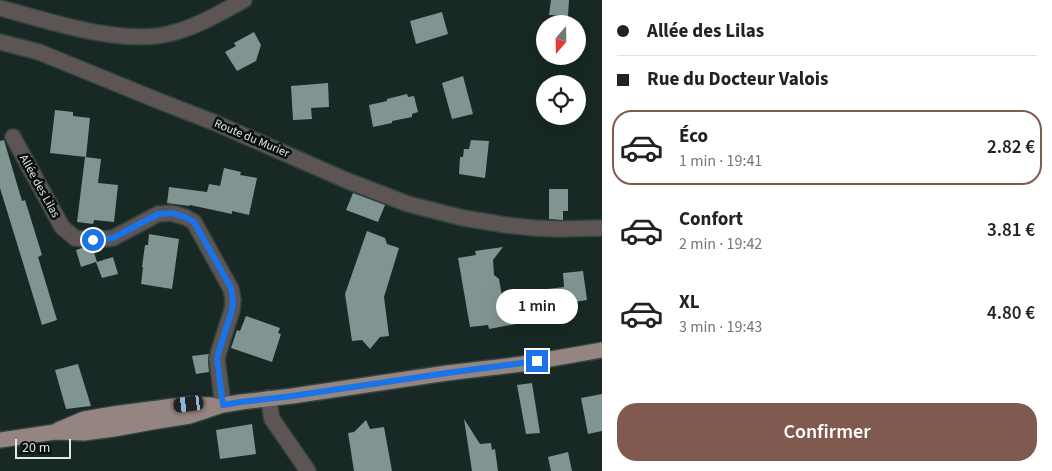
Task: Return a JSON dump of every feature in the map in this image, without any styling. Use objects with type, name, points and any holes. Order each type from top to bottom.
[{"type":"main road","points":[[0,440],[55,432],[84,419],[113,414],[189,404],[223,405],[292,396],[602,350]]},
{"type":"street","points":[[0,8],[95,32],[146,36],[169,34],[184,29],[211,18],[244,0]]},
{"type":"street","name":"Route du Murier","points":[[0,42],[39,52],[213,122],[391,198],[424,209],[506,225],[558,229],[602,228]]},
{"type":"street","name":"Allée des Lilas","points":[[13,137],[62,227],[75,238],[93,240],[113,238],[158,214],[172,213],[194,222],[231,288],[233,300],[232,310],[217,359],[223,405]]},
{"type":"street","points":[[268,398],[272,419],[308,471]]},
{"type":"building","points":[[551,0],[569,0],[568,15],[549,15]]},
{"type":"building","points":[[442,12],[448,34],[416,44],[410,21]]},
{"type":"building","points":[[254,32],[261,45],[256,61],[237,71],[225,52],[236,46],[234,43]]},
{"type":"building","points":[[463,76],[473,114],[452,119],[442,83]]},
{"type":"building","points":[[328,83],[329,107],[311,108],[312,119],[293,120],[291,86]]},
{"type":"building","points":[[407,94],[408,97],[414,96],[418,112],[412,114],[412,117],[373,127],[369,105]]},
{"type":"building","points":[[55,110],[73,112],[73,116],[90,118],[86,157],[50,153]]},
{"type":"building","points":[[4,140],[22,201],[25,200],[42,255],[38,257],[57,320],[42,325],[0,188],[0,141]]},
{"type":"building","points":[[471,140],[489,141],[485,178],[459,174],[460,157],[463,157],[464,149],[469,149]]},
{"type":"building","points":[[85,157],[101,159],[98,183],[118,185],[114,222],[94,220],[93,224],[77,222]]},
{"type":"building","points":[[224,168],[241,172],[240,175],[257,178],[249,215],[167,203],[169,187],[207,192],[209,184],[220,186]]},
{"type":"building","points":[[549,189],[568,189],[568,211],[563,211],[563,220],[549,219]]},
{"type":"building","points":[[353,193],[385,205],[378,222],[346,210]]},
{"type":"building","points":[[367,231],[385,238],[387,244],[399,248],[384,297],[389,336],[380,337],[370,349],[362,340],[352,341],[345,294]]},
{"type":"building","points":[[149,234],[179,239],[172,289],[141,284],[145,245],[148,245]]},
{"type":"building","points":[[503,247],[493,260],[494,275],[499,279],[502,296],[499,299],[502,315],[516,324],[489,329],[488,325],[470,327],[458,258],[476,255],[475,251]]},
{"type":"building","points":[[82,248],[93,249],[97,262],[113,257],[118,274],[102,278],[96,262],[81,267],[76,250]]},
{"type":"building","points":[[583,271],[587,300],[568,303],[569,308],[550,312],[547,289],[564,287],[563,273]]},
{"type":"building","points":[[246,316],[280,328],[278,333],[281,334],[272,362],[231,348],[237,330],[240,331]]},
{"type":"building","points":[[209,354],[209,372],[196,374],[192,356]]},
{"type":"building","points":[[78,364],[91,406],[66,409],[55,370]]},
{"type":"building","points":[[532,383],[540,433],[526,434],[517,385]]},
{"type":"building","points":[[602,394],[602,431],[588,434],[581,398]]},
{"type":"building","points":[[464,419],[480,444],[491,443],[492,450],[495,449],[498,471],[472,471]]},
{"type":"building","points":[[366,420],[370,429],[384,427],[392,471],[354,471],[348,433],[354,432]]},
{"type":"building","points":[[252,424],[256,454],[220,459],[216,430]]},
{"type":"building","points":[[568,452],[572,471],[551,471],[548,457]]},
{"type":"route","points":[[93,240],[113,238],[158,214],[172,213],[194,222],[231,288],[233,300],[232,310],[217,359],[223,405],[537,361]]}]
